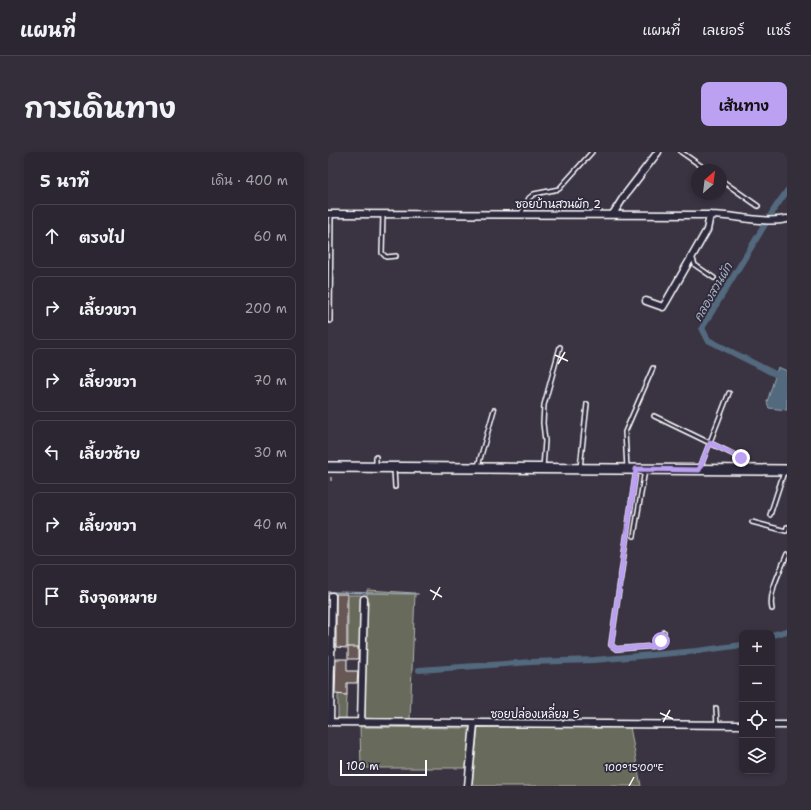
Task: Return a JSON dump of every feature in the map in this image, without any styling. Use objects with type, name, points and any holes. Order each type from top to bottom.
[{"type":"street","points":[[613,214],[658,152]]},
{"type":"street","name":"ซอยบ้านสวนผัก 2","points":[[329,214],[710,215],[765,220],[787,219]]},
{"type":"street","points":[[646,301],[663,307],[707,230],[710,215]]},
{"type":"street","points":[[328,468],[477,470],[786,470]]},
{"type":"street","points":[[329,722],[332,596]]},
{"type":"street","points":[[361,722],[364,599]]},
{"type":"street","name":"ซอยปล่องเหลี่ยม 5","points":[[329,722],[739,725]]},
{"type":"street","points":[[468,786],[474,724]]},
{"type":"street","points":[[775,725],[787,725]]},
{"type":"lane","points":[[521,214],[529,198],[534,194],[559,189],[592,152]]},
{"type":"lane","points":[[681,152],[698,164]]},
{"type":"lane","points":[[727,184],[758,206]]},
{"type":"lane","points":[[329,214],[330,321]]},
{"type":"lane","points":[[383,214],[382,253],[386,257],[396,256]]},
{"type":"lane","points":[[693,256],[692,262],[695,266],[714,278]]},
{"type":"lane","points":[[542,469],[545,446],[544,405],[560,347]]},
{"type":"lane","points":[[634,536],[637,469],[625,432],[653,368]]},
{"type":"lane","points":[[699,470],[729,393]]},
{"type":"lane","points":[[579,469],[587,404]]},
{"type":"lane","points":[[477,470],[494,410]]},
{"type":"lane","points":[[654,416],[741,458]]},
{"type":"lane","points":[[376,457],[376,469]]},
{"type":"lane","points":[[394,469],[395,487]]},
{"type":"lane","points":[[637,469],[611,645],[616,649],[656,646],[660,644],[664,632]]},
{"type":"lane","points":[[770,515],[786,470]]},
{"type":"lane","points":[[752,522],[786,531],[787,527]]},
{"type":"lane","points":[[772,609],[770,603],[772,595],[787,554]]},
{"type":"lane","points":[[716,708],[716,725]]},
{"type":"green space","points":[[367,590],[415,593],[410,720],[365,718]]},
{"type":"green space","points":[[348,595],[361,595],[360,648],[348,647]]},
{"type":"green space","points":[[338,694],[347,695],[346,719],[338,719]]},
{"type":"green space","points":[[360,727],[470,728],[467,768],[361,768]]},
{"type":"green space","points":[[478,727],[630,727],[641,786],[472,786]]},
{"type":"water","points":[[778,367],[787,371],[787,410],[769,408],[767,402]]},
{"type":"building","points":[[336,594],[347,594],[347,648],[336,647]]},
{"type":"building","points":[[348,647],[358,647],[358,659],[348,659]]},
{"type":"building","points":[[336,659],[347,659],[347,671],[358,671],[357,683],[347,683],[347,695],[335,694]]},
{"type":"waterway","name":"คลองสวนผัก","points":[[775,374],[708,340],[702,328],[775,208],[787,191]]},
{"type":"waterway","points":[[328,592],[418,594]]},
{"type":"waterway","points":[[775,634],[787,631]]},
{"type":"waterway","points":[[419,670],[531,662],[594,660],[697,651],[739,645]]},
{"type":"route","points":[[661,641],[660,644],[656,646],[616,649],[611,645],[636,469],[699,470],[710,443],[741,458]]}]
